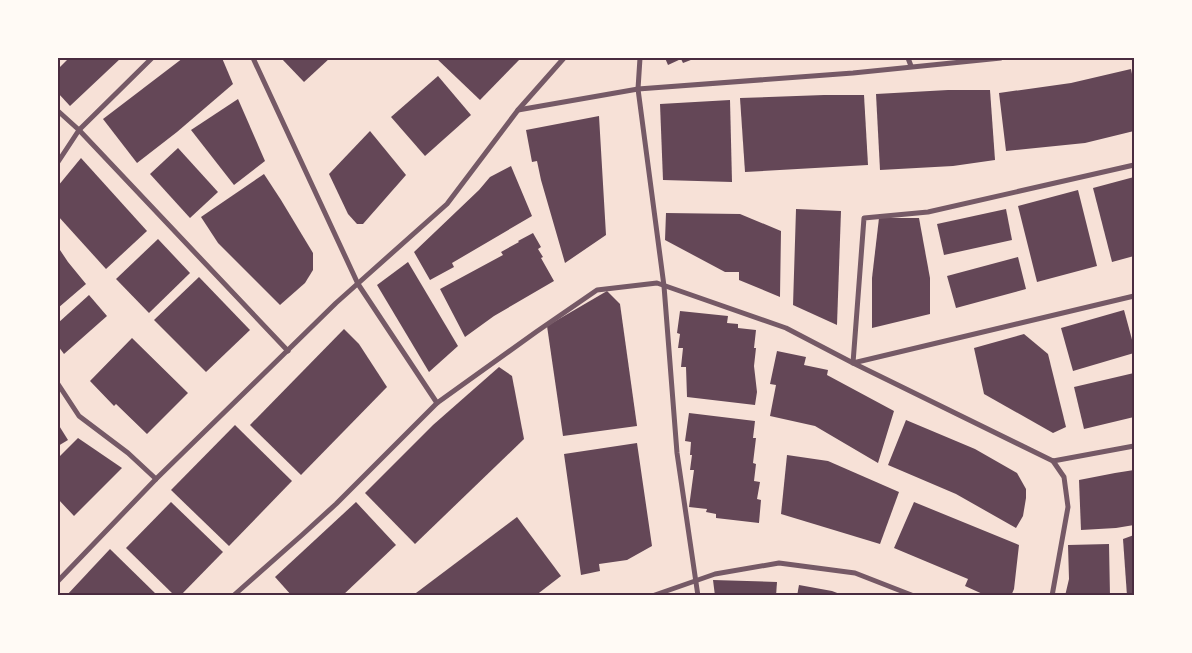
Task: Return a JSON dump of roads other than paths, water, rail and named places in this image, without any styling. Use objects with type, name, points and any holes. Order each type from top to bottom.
[{"type":"street","points":[[58,162],[79,130],[152,58]]},
{"type":"street","points":[[253,58],[358,284],[437,403]]},
{"type":"street","points":[[58,581],[156,480],[336,303],[447,204],[518,110],[564,58]]},
{"type":"street","points":[[640,58],[638,89],[664,286],[677,453],[698,596]]},
{"type":"street","points":[[908,58],[911,66]]},
{"type":"street","points":[[518,110],[638,89],[853,73],[1001,58]]},
{"type":"street","points":[[58,111],[79,130],[288,351]]},
{"type":"street","points":[[853,363],[864,218],[928,212],[1134,166]]},
{"type":"street","points":[[233,596],[336,504],[437,403],[597,290],[656,282],[786,328],[853,363],[1053,460],[1064,477],[1068,507],[1052,596]]},
{"type":"street","points":[[853,363],[1134,296]]},
{"type":"street","points":[[58,384],[79,416],[128,453],[156,480]]},
{"type":"street","points":[[1053,460],[1134,446]]},
{"type":"street","points":[[652,596],[715,574],[779,563],[855,573],[914,596]]}]
